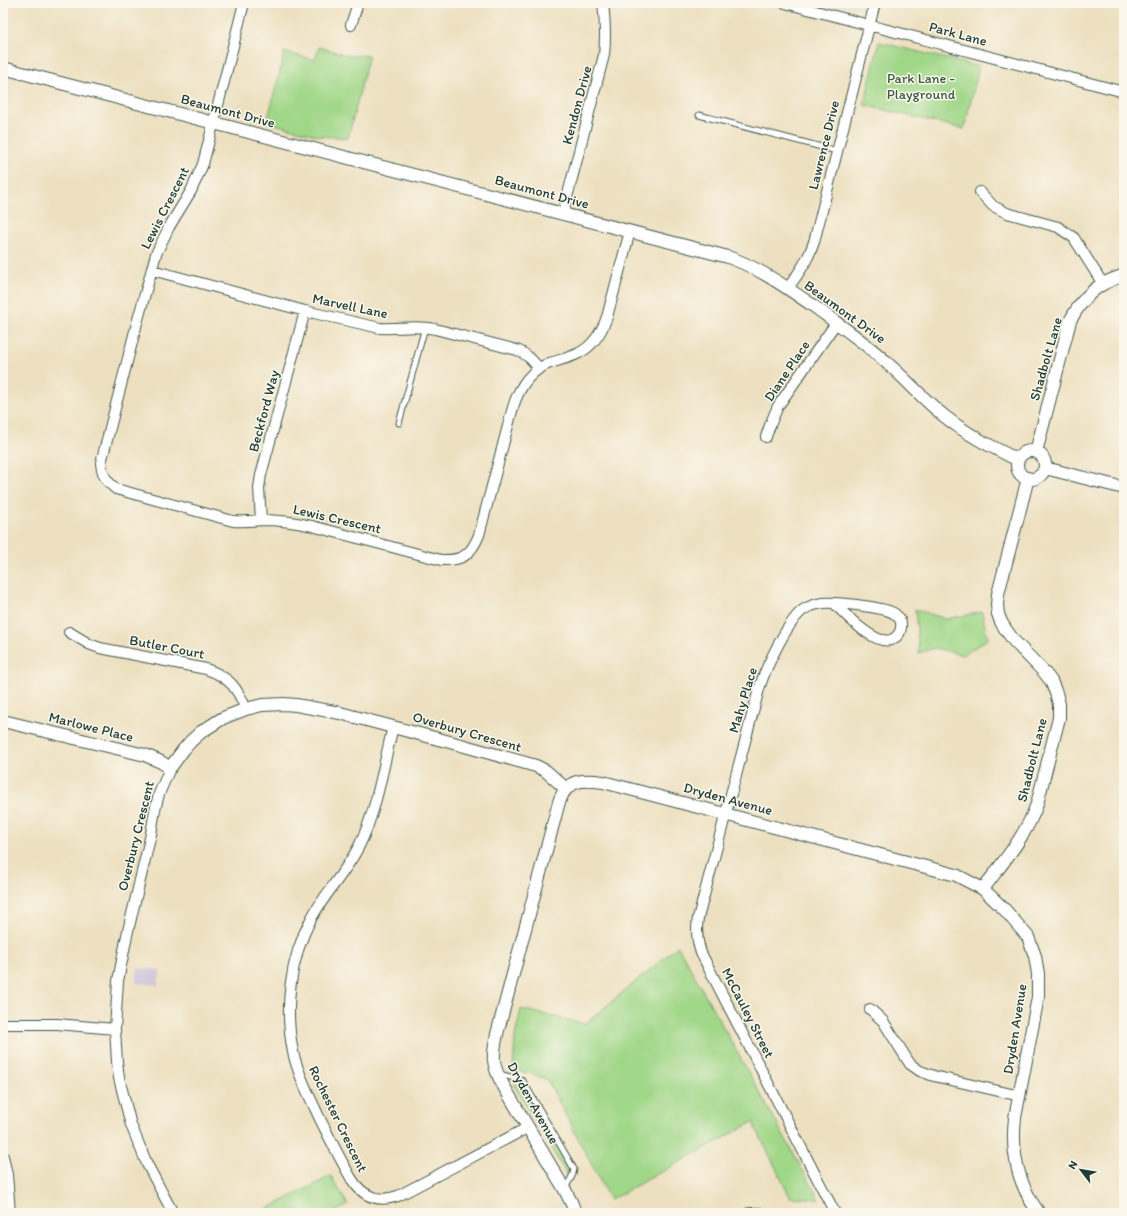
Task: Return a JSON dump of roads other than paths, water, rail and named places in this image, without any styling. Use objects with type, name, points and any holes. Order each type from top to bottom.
[{"type":"street","name":"Lewis Crescent","points":[[244,3],[203,164],[191,191],[161,241],[103,453],[101,463],[102,470],[105,478],[116,489],[233,521],[242,522],[261,520],[294,522],[440,560],[456,560],[463,557],[471,551],[479,535],[516,397],[528,379],[539,368],[580,352],[597,337],[607,317],[630,231]]},
{"type":"street","points":[[351,25],[358,3]]},
{"type":"street","name":"Kendon Drive","points":[[563,213],[606,42],[603,3]]},
{"type":"street","name":"Park Lane","points":[[785,3],[1124,92]]},
{"type":"street","name":"Lawrence Drive","points":[[788,288],[805,264],[810,254],[875,3]]},
{"type":"street","name":"Beaumont Drive","points":[[3,68],[563,213],[742,261],[788,288],[862,342],[888,363],[943,416],[983,442],[1018,460]]},
{"type":"street","points":[[980,192],[993,206],[1006,213],[1058,228],[1074,238],[1103,284]]},
{"type":"street","name":"Marvell Lane","points":[[152,270],[305,311],[380,328],[389,329],[412,326],[425,327],[517,350],[524,353],[539,368]]},
{"type":"street","name":"Shadbolt Lane","points":[[1036,452],[1070,321],[1076,310],[1089,294],[1103,284],[1124,275]]},
{"type":"street","name":"Beckford Way","points":[[261,520],[259,488],[261,475],[305,311]]},
{"type":"street","name":"Diane Place","points":[[766,437],[778,406],[836,323]]},
{"type":"street","points":[[1030,451],[1039,453],[1044,460],[1044,472],[1037,478],[1024,477],[1019,472],[1018,460],[1025,452],[1030,451]]},
{"type":"street","points":[[1045,468],[1124,488]]},
{"type":"street","name":"Shadbolt Lane","points":[[983,889],[1022,836],[1034,814],[1059,718],[1059,704],[1051,681],[1014,641],[1006,630],[998,614],[998,594],[1028,478]]},
{"type":"street","name":"Mahy Place","points":[[726,814],[759,689],[768,667],[789,627],[797,616],[804,610],[814,605],[825,603],[834,603],[851,604],[895,613],[902,624],[901,631],[898,636],[892,640],[878,638],[854,624],[834,603]]},
{"type":"street","name":"Butler Court","points":[[69,632],[89,644],[100,648],[214,671],[235,687],[240,694],[246,709]]},
{"type":"street","name":"Overbury Crescent","points":[[173,1213],[147,1164],[131,1125],[119,1078],[115,1029],[118,981],[155,810],[159,794],[170,768],[184,749],[201,732],[228,716],[246,709],[274,704],[296,704],[340,713],[461,744],[541,768],[552,775],[566,789]]},
{"type":"street","name":"Marlowe Place","points":[[3,721],[145,755],[162,762],[170,768]]},
{"type":"street","name":"Rochester Crescent","points":[[393,727],[368,825],[348,866],[311,919],[296,957],[290,990],[290,1034],[298,1069],[310,1098],[355,1185],[361,1191],[375,1198],[383,1199],[398,1196],[527,1128]]},
{"type":"street","name":"Dryden Avenue","points":[[575,1213],[563,1188],[496,1073],[494,1059],[497,1034],[561,795],[574,783],[590,780],[603,782],[956,875],[983,889],[1005,910],[1028,937],[1035,956],[1038,974],[1038,997],[1014,1128],[1014,1147],[1018,1172],[1024,1188],[1039,1213]]},
{"type":"street","name":"McCauley Street","points":[[726,814],[698,918],[697,934],[699,947],[835,1213]]},
{"type":"street","points":[[870,1009],[883,1021],[910,1064],[920,1071],[934,1076],[1020,1096]]},
{"type":"street","points":[[3,1024],[57,1024],[115,1029]]},
{"type":"street","points":[[3,1156],[10,1213]]},
{"type":"street","points":[[749,1213],[760,1213]]},
{"type":"lane","points":[[699,115],[837,151]]},
{"type":"lane","points":[[399,424],[425,327]]},
{"type":"lane","points":[[496,1073],[523,1081],[526,1086],[574,1169],[574,1174],[563,1188]]},
{"type":"park label","name":"Park Lane - Playground","points":[[921,86]]}]
